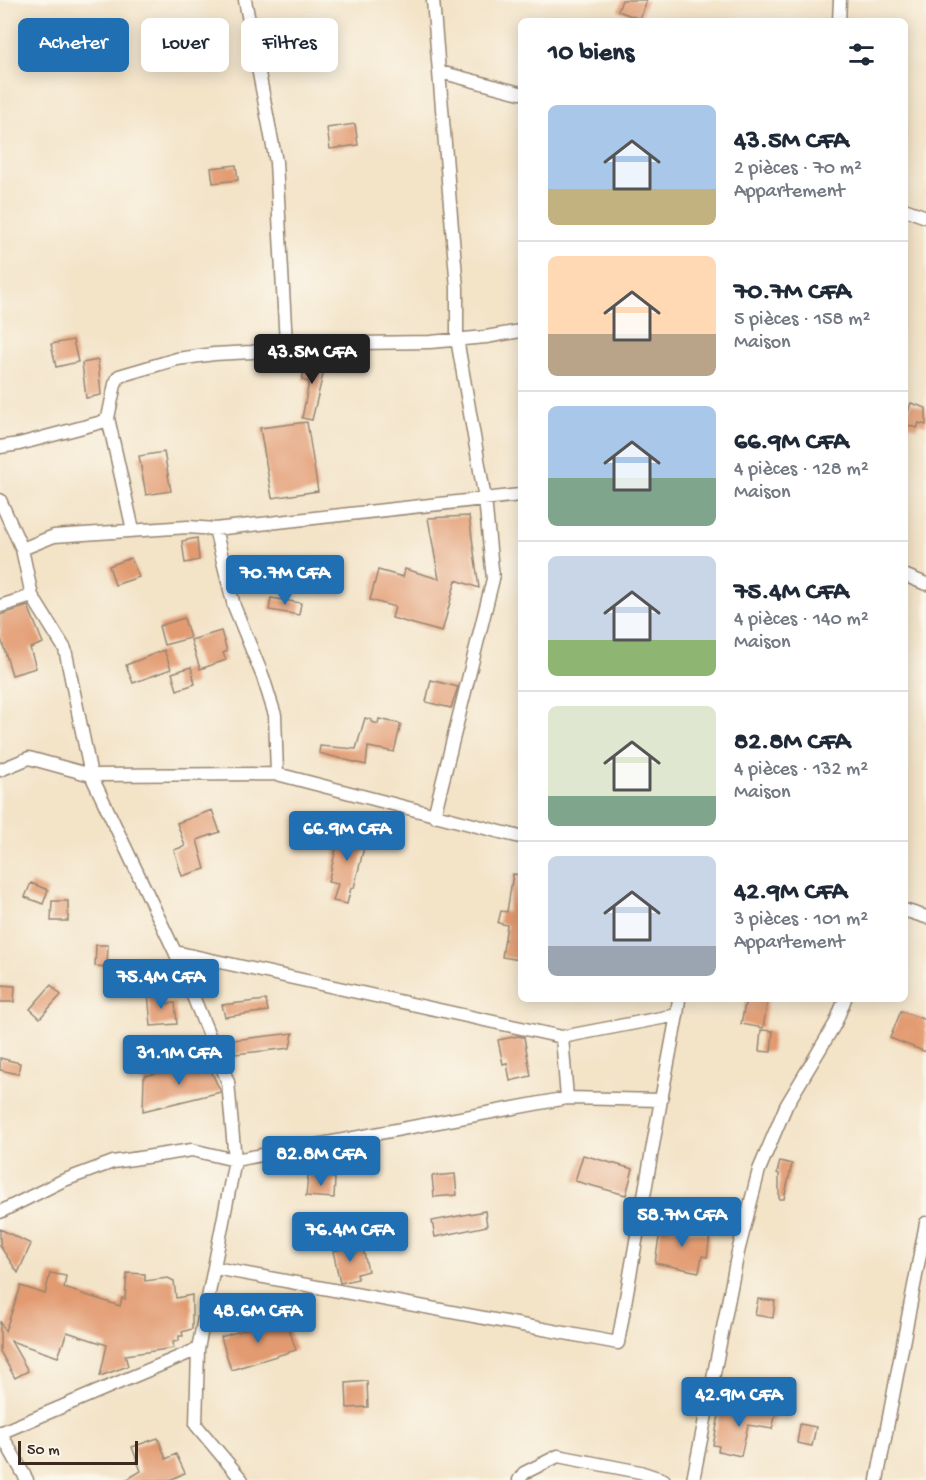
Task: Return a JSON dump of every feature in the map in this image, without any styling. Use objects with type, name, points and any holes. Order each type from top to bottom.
[{"type":"street","points":[[245,0],[276,162],[286,345]]},
{"type":"street","points":[[433,0],[457,288],[457,339],[485,499],[494,579],[435,816]]},
{"type":"street","points":[[839,0],[839,18]]},
{"type":"street","points":[[440,72],[518,92]]},
{"type":"street","points":[[908,210],[926,217]]},
{"type":"street","points":[[132,530],[108,418],[115,384],[119,376],[177,359],[286,345],[430,342],[518,331]]},
{"type":"street","points":[[0,447],[61,434],[102,422],[108,418]]},
{"type":"street","points":[[22,549],[54,536],[188,527],[215,529],[518,495]]},
{"type":"street","points":[[0,500],[22,549],[32,596],[65,649],[91,775],[175,952],[228,1083],[235,1160],[198,1349],[196,1425],[242,1480]]},
{"type":"street","points":[[215,529],[234,606],[263,676],[275,715],[277,774]]},
{"type":"street","points":[[908,577],[926,584]]},
{"type":"street","points":[[0,606],[32,596]]},
{"type":"street","points":[[0,771],[29,758],[91,775],[277,774],[518,837]]},
{"type":"street","points":[[908,910],[926,917]]},
{"type":"street","points":[[175,952],[562,1037],[677,1016]]},
{"type":"street","points":[[215,1268],[618,1343],[679,1002]]},
{"type":"street","points":[[693,1480],[738,1252],[759,1170],[786,1106],[835,1024],[844,1002]]},
{"type":"street","points":[[562,1037],[567,1098]]},
{"type":"street","points":[[0,1212],[62,1181],[113,1162],[192,1150],[235,1160],[567,1098],[661,1100]]},
{"type":"street","points":[[878,1480],[926,1223]]},
{"type":"street","points":[[27,1480],[0,1432],[198,1349]]},
{"type":"street","points":[[519,1480],[524,1473],[558,1456],[640,1472],[664,1480]]},
{"type":"building","points":[[622,0],[647,0],[640,18],[618,11]]},
{"type":"building","points":[[355,124],[358,145],[330,149],[327,128]]},
{"type":"building","points":[[236,165],[238,180],[213,183],[211,168]]},
{"type":"building","points":[[73,340],[78,362],[56,367],[51,344]]},
{"type":"building","points":[[306,358],[326,362],[312,420],[302,418],[309,382],[302,380]]},
{"type":"building","points":[[98,360],[101,395],[86,398],[82,363]]},
{"type":"building","points":[[911,403],[926,408],[926,425],[919,423],[917,428],[908,425]]},
{"type":"building","points":[[307,422],[318,491],[272,498],[260,428]]},
{"type":"building","points":[[164,452],[171,491],[146,495],[139,456]]},
{"type":"building","points":[[469,516],[479,588],[456,580],[442,632],[392,618],[395,607],[370,600],[378,570],[403,577],[405,569],[439,579],[428,518]]},
{"type":"building","points":[[197,538],[199,560],[185,563],[182,541]]},
{"type":"building","points":[[131,558],[139,577],[115,585],[109,566]]},
{"type":"building","points":[[271,598],[301,603],[299,615],[269,610]]},
{"type":"building","points":[[28,606],[43,643],[30,648],[36,668],[12,675],[0,635],[0,615]]},
{"type":"building","points":[[184,618],[190,638],[164,645],[159,626]]},
{"type":"building","points":[[221,631],[227,651],[223,653],[226,660],[200,669],[191,640]]},
{"type":"building","points":[[164,650],[171,669],[133,683],[126,665]]},
{"type":"building","points":[[191,667],[195,684],[177,690],[172,673]]},
{"type":"building","points":[[431,680],[458,687],[451,708],[426,702]]},
{"type":"building","points":[[365,718],[378,724],[379,719],[401,724],[394,752],[368,747],[366,765],[319,753],[320,746],[356,749]]},
{"type":"building","points":[[212,810],[220,832],[197,840],[205,869],[182,876],[174,850],[185,846],[177,823]]},
{"type":"building","points":[[342,825],[368,831],[354,888],[351,888],[347,904],[333,901],[338,884],[328,882]]},
{"type":"building","points":[[513,874],[518,875],[518,960],[502,957],[507,925],[498,923],[501,911],[507,912]]},
{"type":"building","points":[[31,883],[48,890],[43,904],[25,897]]},
{"type":"building","points":[[52,901],[68,901],[68,921],[51,921]]},
{"type":"building","points":[[96,945],[108,945],[107,967],[95,966]]},
{"type":"building","points":[[0,985],[15,986],[14,1002],[0,1002]]},
{"type":"building","points":[[51,985],[61,995],[40,1018],[30,1009]]},
{"type":"building","points":[[164,991],[165,1004],[175,1003],[177,1024],[151,1026],[148,993]]},
{"type":"building","points":[[266,1000],[268,1011],[225,1017],[222,1005]]},
{"type":"building","points":[[745,1002],[767,1002],[763,1028],[741,1024]]},
{"type":"building","points":[[901,1011],[926,1020],[926,1052],[890,1038]]},
{"type":"building","points":[[761,1030],[773,1031],[771,1052],[759,1051]]},
{"type":"building","points":[[293,1033],[290,1048],[235,1054],[233,1040]]},
{"type":"building","points":[[524,1037],[531,1076],[510,1081],[507,1063],[503,1064],[498,1040]]},
{"type":"building","points":[[0,1058],[20,1063],[18,1074],[0,1070]]},
{"type":"building","points":[[210,1062],[210,1069],[221,1092],[143,1111],[144,1076]]},
{"type":"building","points":[[583,1155],[633,1169],[626,1195],[575,1181]]},
{"type":"building","points":[[780,1161],[792,1164],[784,1199],[779,1199],[779,1174],[777,1173]]},
{"type":"building","points":[[455,1174],[457,1195],[434,1197],[432,1176]]},
{"type":"building","points":[[308,1175],[335,1178],[334,1198],[306,1196]]},
{"type":"building","points":[[485,1211],[487,1226],[435,1237],[432,1221]]},
{"type":"building","points":[[661,1225],[710,1235],[707,1257],[702,1256],[699,1272],[655,1263]]},
{"type":"building","points":[[0,1229],[31,1244],[18,1273],[0,1246]]},
{"type":"building","points":[[362,1244],[368,1271],[357,1274],[358,1279],[340,1283],[333,1251]]},
{"type":"building","points":[[50,1273],[66,1276],[64,1288],[120,1306],[122,1298],[125,1299],[127,1273],[145,1274],[145,1281],[168,1278],[174,1281],[176,1298],[192,1295],[192,1329],[182,1332],[183,1336],[179,1336],[179,1341],[173,1342],[174,1348],[125,1355],[128,1366],[100,1376],[107,1345],[67,1332],[58,1357],[11,1341],[28,1371],[15,1378],[0,1351],[0,1321],[5,1331],[21,1286],[45,1294]]},
{"type":"building","points":[[758,1299],[775,1301],[773,1318],[755,1315]]},
{"type":"building","points":[[285,1317],[296,1350],[231,1370],[221,1337]]},
{"type":"building","points":[[367,1381],[368,1407],[347,1408],[346,1383]]},
{"type":"building","points":[[721,1406],[746,1411],[746,1408],[776,1413],[772,1429],[748,1425],[741,1456],[718,1451],[719,1446],[713,1445]]},
{"type":"building","points":[[800,1424],[816,1427],[812,1446],[797,1443]]},
{"type":"building","points":[[158,1438],[166,1459],[176,1454],[185,1473],[170,1480],[126,1480],[141,1471],[132,1447]]}]
